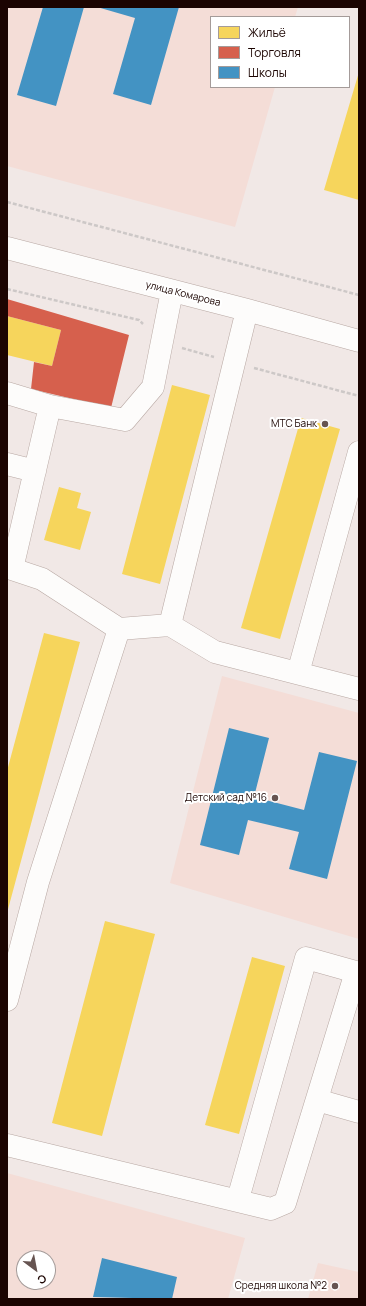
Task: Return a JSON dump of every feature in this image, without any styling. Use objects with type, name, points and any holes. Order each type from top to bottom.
[{"type":"street","name":"улица Комарова","points":[[7,248],[247,310],[354,342]]},
{"type":"street","points":[[7,394],[50,406],[125,420],[154,387],[172,291]]},
{"type":"street","points":[[170,625],[247,310]]},
{"type":"street","points":[[50,406],[9,574],[42,579],[120,629],[170,625],[216,652],[359,689]]},
{"type":"street","points":[[298,673],[359,452]]},
{"type":"street","points":[[7,464],[35,471]]},
{"type":"street","points":[[7,1000],[38,882],[120,629]]},
{"type":"street","points":[[7,1145],[238,1199],[271,1209],[285,1203],[356,972],[306,958],[238,1199]]},
{"type":"street","points":[[317,1100],[359,1112]]},
{"type":"path","points":[[7,202],[359,295]]},
{"type":"shaded area","points":[[7,7],[298,7],[295,16],[210,16],[210,88],[275,88],[235,227],[7,166]]},
{"type":"shaded area","name":"Детский сад №16","points":[[222,676],[359,713],[359,939],[170,883]]},
{"type":"shaded area","points":[[7,1173],[245,1238],[228,1299],[7,1299]]},
{"type":"shaded area","name":"Средняя школа №2","points":[[318,1263],[359,1272],[359,1299],[308,1299]]},
{"type":"building: Жильё","points":[[359,72],[359,200],[324,190]]},
{"type":"building: Жильё","points":[[7,316],[61,330],[52,366],[7,355]]},
{"type":"building: Жильё","points":[[172,385],[210,395],[160,584],[122,574]]},
{"type":"building: Жильё","points":[[301,418],[340,429],[280,639],[241,628]]},
{"type":"building: Жильё","points":[[59,487],[81,493],[77,508],[91,512],[80,550],[44,540]]},
{"type":"building: Жильё","points":[[44,633],[80,642],[7,913],[7,771]]},
{"type":"building: Жильё","points":[[105,921],[155,934],[102,1136],[52,1123]]},
{"type":"building: Жильё","points":[[252,957],[285,966],[239,1134],[205,1125]]},
{"type":"building: Торговля","points":[[7,299],[129,335],[111,408],[31,389],[34,362],[52,366],[61,330],[7,316]]},
{"type":"building: Школы","points":[[43,7],[84,7],[56,106],[17,95]]},
{"type":"building: Школы","points":[[97,7],[179,7],[151,105],[113,94],[135,18]]},
{"type":"building: Школы","points":[[229,728],[269,738],[254,797],[304,810],[319,752],[357,761],[327,879],[289,869],[299,832],[248,820],[239,855],[200,845]]},
{"type":"building: Школы","points":[[102,1258],[177,1277],[172,1299],[93,1297]]},
{"type":"place","name":"МТС Банк","points":[[325,424]]},
{"type":"place","name":"Детский сад №16","points":[[275,798]]},
{"type":"place","name":"Средняя школа №2","points":[[335,1286]]}]
